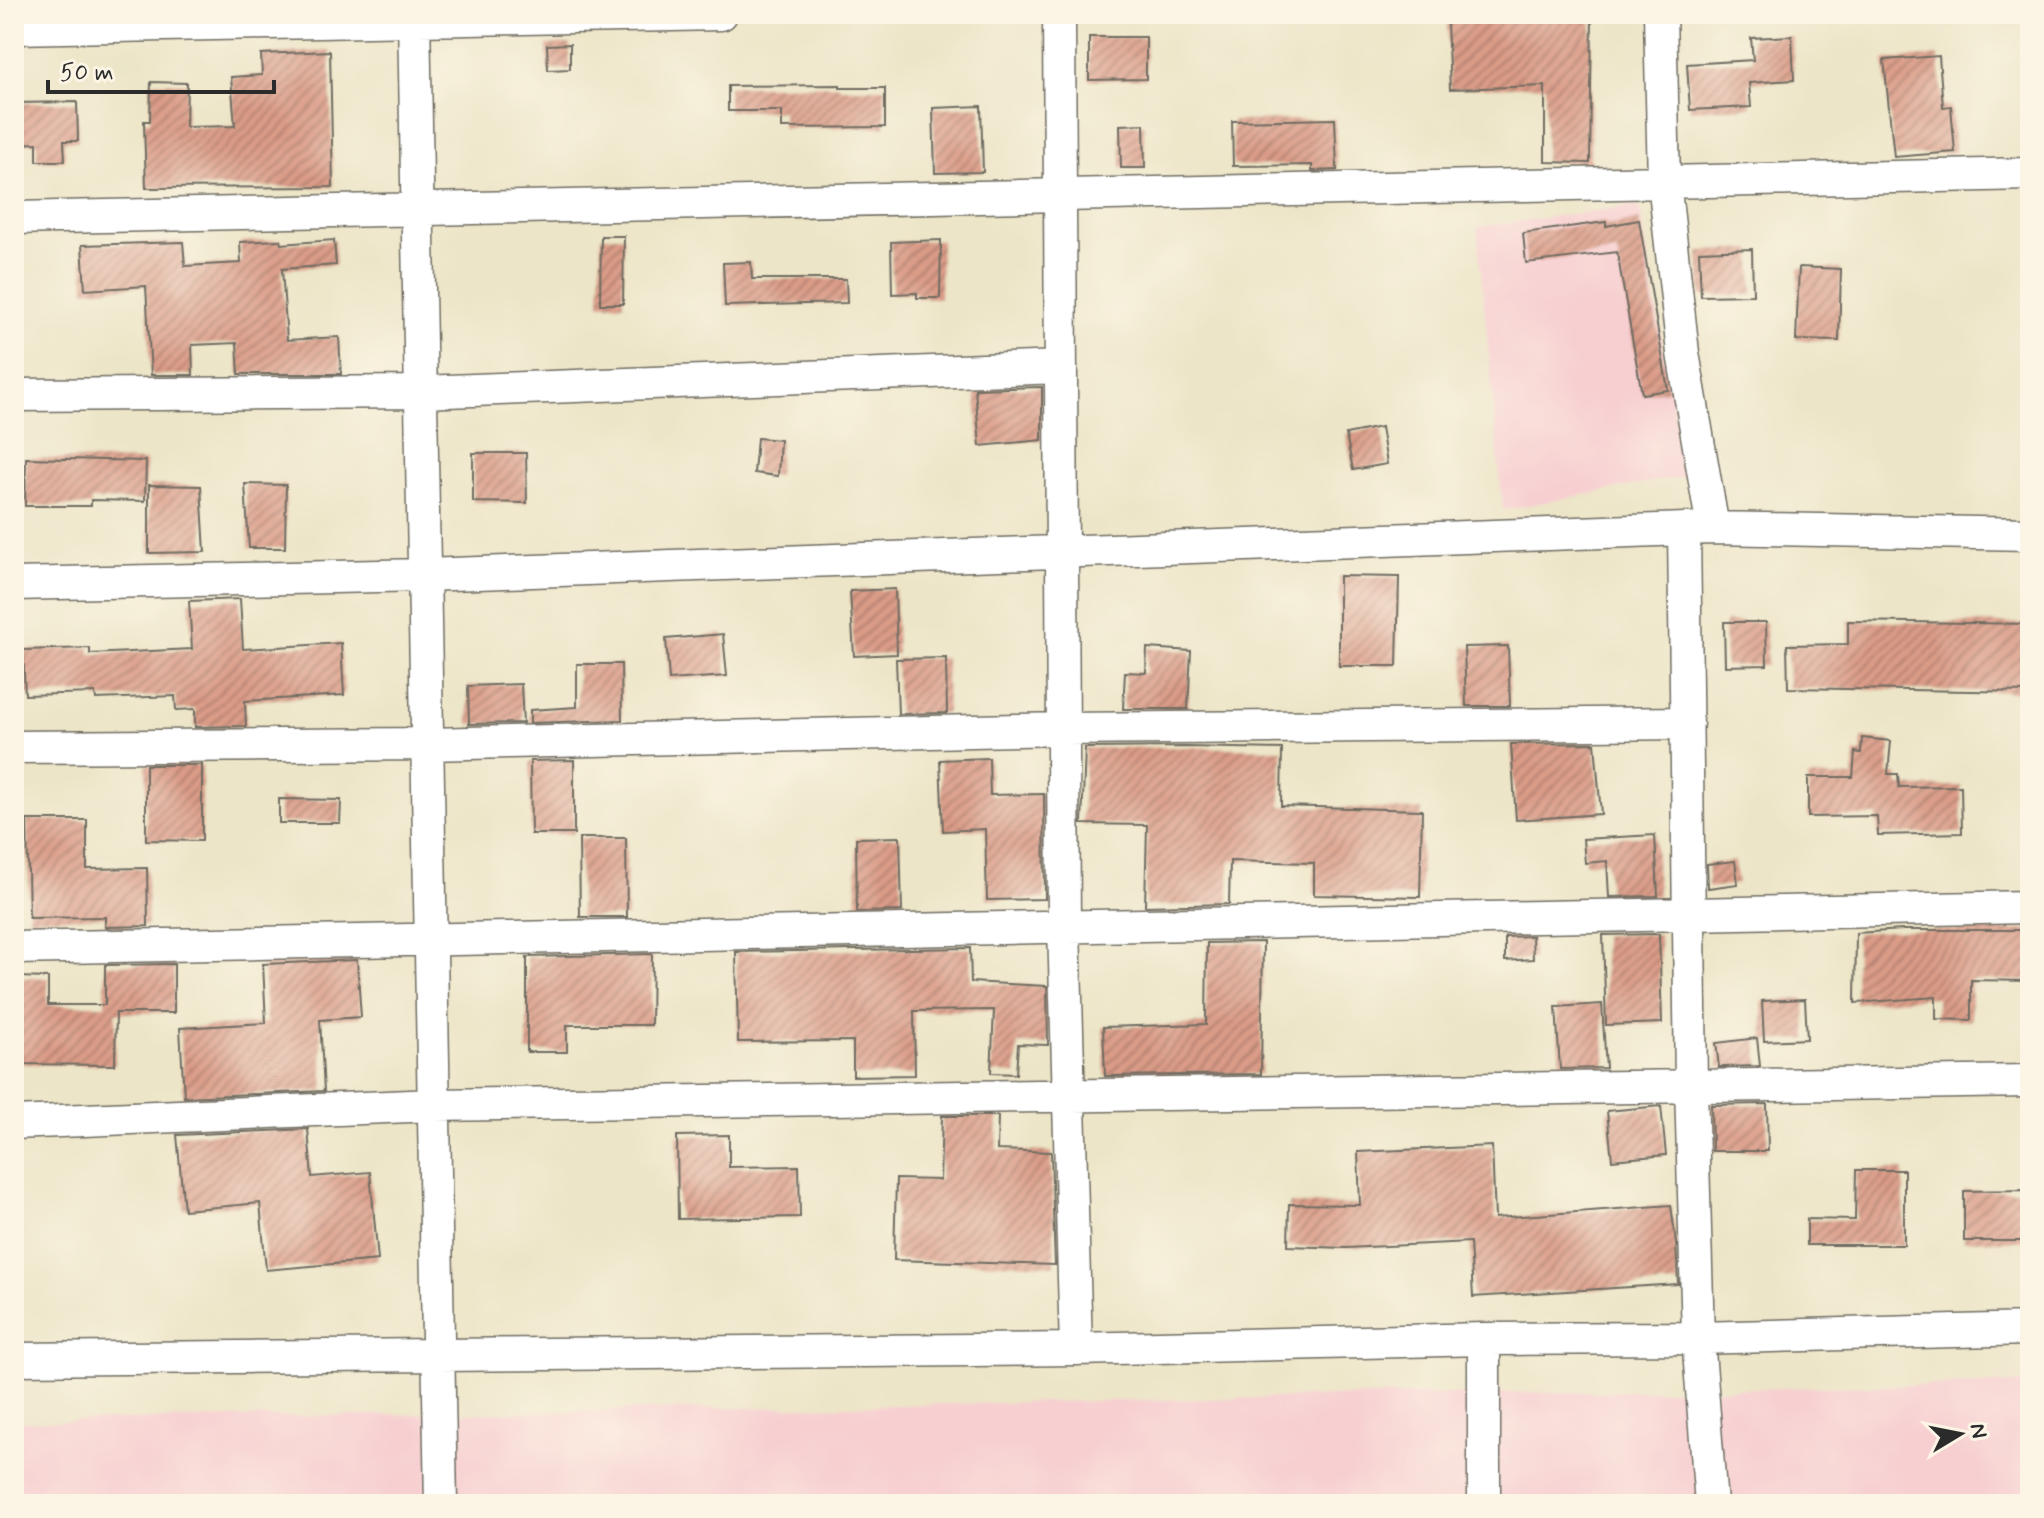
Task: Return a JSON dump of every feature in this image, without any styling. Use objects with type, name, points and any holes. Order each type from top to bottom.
[{"type":"street","points":[[14,28],[414,17],[721,14]]},
{"type":"street","points":[[1059,14],[1064,926],[1076,1349]]},
{"type":"street","points":[[1660,14],[1664,181],[1699,529],[1687,723],[1691,1085],[1698,1338],[1711,1504]]},
{"type":"street","points":[[414,17],[441,1504]]},
{"type":"street","points":[[14,218],[2030,174]]},
{"type":"street","points":[[14,395],[421,392],[1061,367]]},
{"type":"street","points":[[14,584],[424,575],[1699,529],[2030,534]]},
{"type":"street","points":[[14,747],[429,744],[1063,729],[1687,723]]},
{"type":"street","points":[[14,948],[2030,907]]},
{"type":"street","points":[[14,1123],[434,1105],[2030,1081]]},
{"type":"street","points":[[14,1359],[1076,1349],[2030,1329]]},
{"type":"street","points":[[1484,1339],[1484,1504]]},
{"type":"shaded area","points":[[1639,205],[1685,476],[1503,510],[1477,227]]},
{"type":"shaded area","points":[[2030,1383],[2030,1504],[14,1504],[14,1422]]},
{"type":"building","points":[[1592,17],[1590,163],[1545,162],[1545,86],[1450,89],[1447,23]]},
{"type":"building","points":[[1792,36],[1794,80],[1749,83],[1751,107],[1690,110],[1687,64],[1753,60],[1751,38]]},
{"type":"building","points":[[1089,37],[1146,37],[1146,79],[1089,80]]},
{"type":"building","points":[[570,44],[570,69],[548,70],[547,45]]},
{"type":"building","points":[[330,51],[333,187],[146,188],[144,121],[150,121],[151,82],[187,83],[186,127],[235,126],[231,77],[262,75],[261,54]]},
{"type":"building","points":[[1939,56],[1943,107],[1951,106],[1955,152],[1894,157],[1884,60]]},
{"type":"building","points":[[840,85],[840,88],[885,88],[885,127],[782,128],[782,111],[728,111],[728,86]]},
{"type":"building","points":[[77,102],[78,141],[64,141],[65,161],[37,161],[37,143],[14,144],[14,103]]},
{"type":"building","points":[[981,106],[983,172],[935,173],[933,108]]},
{"type":"building","points":[[1335,119],[1337,170],[1312,171],[1312,165],[1233,166],[1232,121]]},
{"type":"building","points":[[1144,124],[1145,168],[1121,168],[1120,125]]},
{"type":"building","points":[[1639,220],[1668,390],[1642,394],[1617,252],[1526,263],[1523,233]]},
{"type":"building","points":[[601,236],[624,236],[623,304],[600,304]]},
{"type":"building","points":[[280,240],[281,244],[334,240],[336,265],[282,269],[287,340],[339,337],[341,374],[239,374],[237,343],[192,345],[193,375],[151,375],[146,286],[85,290],[82,245],[183,242],[185,266],[241,263],[240,242]]},
{"type":"building","points":[[941,240],[940,298],[917,298],[917,293],[892,294],[891,242]]},
{"type":"building","points":[[1752,249],[1753,295],[1701,296],[1699,251]]},
{"type":"building","points":[[751,262],[752,279],[846,279],[847,303],[725,306],[723,263]]},
{"type":"building","points":[[1799,267],[1841,269],[1839,341],[1796,340]]},
{"type":"building","points":[[1042,387],[1042,440],[980,446],[975,389]]},
{"type":"building","points":[[1381,427],[1387,464],[1353,470],[1346,434]]},
{"type":"building","points":[[757,438],[780,440],[778,476],[754,473]]},
{"type":"building","points":[[473,453],[526,453],[527,503],[473,502]]},
{"type":"building","points":[[26,458],[146,461],[145,501],[91,500],[91,506],[25,506]]},
{"type":"building","points":[[245,484],[286,485],[285,548],[249,548]]},
{"type":"building","points":[[149,485],[201,486],[205,552],[149,553]]},
{"type":"building","points":[[1339,576],[1399,577],[1397,666],[1339,666]]},
{"type":"building","points":[[895,589],[897,654],[854,656],[850,591]]},
{"type":"building","points":[[240,599],[243,649],[341,643],[344,695],[245,701],[246,726],[195,727],[195,709],[176,710],[175,696],[96,699],[95,693],[25,695],[23,650],[90,648],[90,654],[192,649],[189,601]]},
{"type":"building","points":[[1848,621],[2030,624],[2030,692],[1788,688],[1787,645],[1848,644]]},
{"type":"building","points":[[1724,622],[1766,622],[1767,665],[1725,666]]},
{"type":"building","points":[[723,634],[727,676],[669,680],[666,639]]},
{"type":"building","points":[[1508,646],[1510,706],[1466,706],[1464,647]]},
{"type":"building","points":[[1147,648],[1191,651],[1188,709],[1123,709],[1125,672],[1146,673]]},
{"type":"building","points":[[946,658],[947,713],[898,714],[896,659]]},
{"type":"building","points":[[577,664],[621,664],[622,720],[530,723],[530,710],[577,707]]},
{"type":"building","points":[[521,684],[523,723],[469,724],[468,686]]},
{"type":"building","points":[[1862,738],[1891,741],[1888,774],[1898,774],[1899,787],[1961,786],[1962,833],[1878,835],[1877,816],[1808,817],[1808,777],[1853,777],[1855,752],[1861,753]]},
{"type":"building","points":[[1595,743],[1601,814],[1516,820],[1511,744]]},
{"type":"building","points":[[1085,748],[1282,749],[1281,806],[1422,810],[1420,897],[1314,895],[1314,863],[1230,861],[1229,904],[1145,906],[1147,825],[1082,824]]},
{"type":"building","points":[[989,758],[990,795],[1044,794],[1045,899],[987,900],[985,829],[943,831],[940,760]]},
{"type":"building","points":[[574,760],[574,834],[531,834],[530,761]]},
{"type":"building","points":[[146,765],[202,765],[202,841],[146,840]]},
{"type":"building","points":[[279,799],[341,800],[340,823],[279,823]]},
{"type":"building","points":[[27,820],[87,820],[87,869],[147,868],[148,926],[105,927],[105,917],[29,918]]},
{"type":"building","points":[[1655,835],[1658,896],[1609,897],[1607,861],[1585,863],[1583,839]]},
{"type":"building","points":[[900,837],[902,911],[857,912],[856,838]]},
{"type":"building","points":[[579,838],[626,838],[627,917],[580,917]]},
{"type":"building","points":[[1735,861],[1738,884],[1708,888],[1707,864]]},
{"type":"building","points":[[2030,930],[2030,981],[1971,980],[1971,1020],[1936,1019],[1936,997],[1855,1003],[1856,933]]},
{"type":"building","points":[[1659,934],[1662,1023],[1606,1025],[1603,935]]},
{"type":"building","points":[[1532,936],[1533,959],[1505,961],[1505,937]]},
{"type":"building","points":[[1263,942],[1261,1074],[1105,1076],[1103,1027],[1206,1024],[1207,943]]},
{"type":"building","points":[[970,948],[971,982],[1047,986],[1048,1045],[1018,1044],[1016,1074],[991,1073],[994,1010],[914,1011],[915,1075],[853,1076],[853,1041],[738,1042],[736,952]]},
{"type":"building","points":[[652,954],[651,1025],[567,1025],[567,1052],[527,1052],[527,957]]},
{"type":"building","points":[[357,960],[361,1017],[320,1020],[324,1091],[184,1097],[180,1028],[266,1023],[263,964]]},
{"type":"building","points":[[174,964],[174,1013],[116,1013],[115,1065],[14,1064],[17,977],[48,978],[48,1005],[105,1005],[105,965]]},
{"type":"building","points":[[1805,999],[1807,1039],[1764,1041],[1762,1001]]},
{"type":"building","points":[[1602,1004],[1606,1068],[1560,1069],[1556,1007]]},
{"type":"building","points":[[1757,1038],[1760,1066],[1719,1067],[1716,1043]]},
{"type":"building","points":[[1767,1104],[1768,1151],[1712,1151],[1711,1105]]},
{"type":"building","points":[[1661,1106],[1666,1155],[1612,1160],[1607,1111]]},
{"type":"building","points":[[942,1116],[998,1116],[997,1150],[1051,1152],[1055,1265],[894,1260],[896,1179],[940,1180]]},
{"type":"building","points":[[308,1129],[312,1177],[370,1172],[378,1260],[266,1270],[260,1203],[184,1210],[177,1135]]},
{"type":"building","points":[[729,1135],[729,1167],[799,1166],[800,1217],[678,1219],[677,1136]]},
{"type":"building","points":[[1492,1146],[1495,1218],[1671,1205],[1678,1284],[1473,1297],[1470,1242],[1346,1248],[1288,1246],[1289,1204],[1360,1205],[1358,1152]]},
{"type":"building","points":[[1856,1170],[1904,1170],[1904,1245],[1807,1245],[1807,1219],[1855,1220]]},
{"type":"building","points":[[2027,1190],[2027,1241],[1964,1241],[1964,1191]]}]
